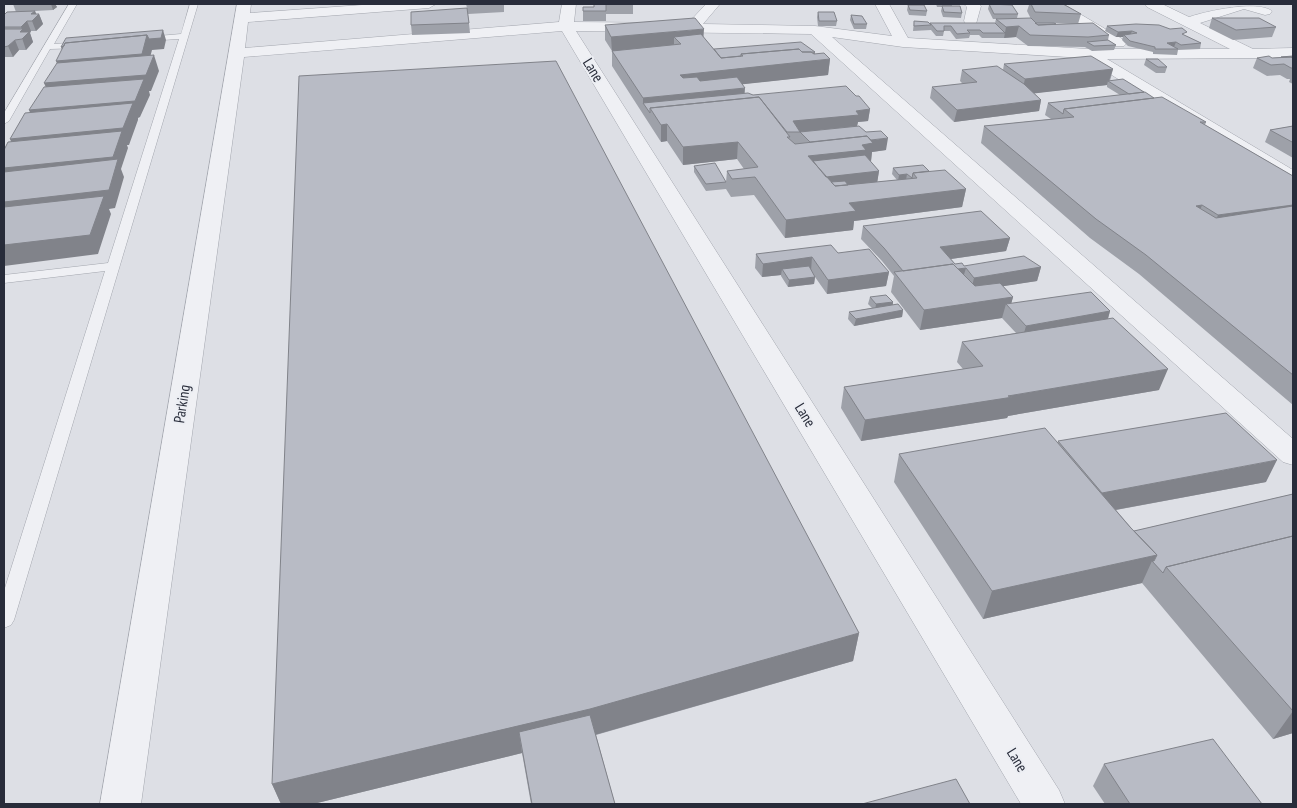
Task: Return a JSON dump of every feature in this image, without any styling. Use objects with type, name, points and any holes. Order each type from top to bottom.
[{"type":"street","points":[[405,4],[408,39]]},
{"type":"street","points":[[243,11],[429,4]]},
{"type":"street","points":[[687,28],[698,21],[713,4]]},
{"type":"street","points":[[882,4],[903,42]]},
{"type":"street","points":[[971,4],[974,6],[971,21]]},
{"type":"street","points":[[1054,4],[1139,56]]},
{"type":"street","points":[[1152,4],[1251,54]]},
{"type":"street","points":[[1188,22],[1244,4],[1265,11]]},
{"type":"street","name":"Parking","points":[[120,804],[243,11]]},
{"type":"street","points":[[237,53],[408,39],[568,15],[687,28],[815,30],[903,42],[1088,54],[1139,56],[1293,53]]},
{"type":"street","name":"Lane","points":[[568,15],[1044,804]]},
{"type":"street","points":[[815,30],[1293,455]]},
{"type":"street","points":[[1088,54],[1293,178]]},
{"type":"lane","points":[[4,121],[73,4]]},
{"type":"lane","points":[[4,620],[10,579],[114,266],[194,4]]},
{"type":"lane","points":[[135,40],[184,36]]},
{"type":"lane","points":[[47,48],[86,44]]},
{"type":"lane","points":[[4,104],[14,103]]},
{"type":"lane","points":[[4,279],[114,266]]},
{"type":"building","points":[[594,4],[606,4],[606,11],[583,11],[583,7],[594,7]]},
{"type":"building","points":[[989,4],[1012,5],[1018,14],[994,14]]},
{"type":"building","points":[[1031,4],[1063,4],[1081,14],[1035,12]]},
{"type":"building","points":[[908,5],[924,5],[927,11],[910,10]]},
{"type":"building","points":[[942,6],[960,6],[962,13],[944,12]]},
{"type":"building","points":[[467,8],[469,23],[411,25],[411,12]]},
{"type":"building","points":[[35,11],[31,14],[39,14],[32,21],[27,21],[21,27],[4,27],[4,15],[7,12]]},
{"type":"building","points":[[818,12],[834,12],[837,21],[819,21]]},
{"type":"building","points":[[851,15],[862,16],[867,24],[854,24]]},
{"type":"building","points":[[695,18],[704,29],[611,37],[605,25]]},
{"type":"building","points":[[1031,18],[1038,25],[1093,23],[1109,35],[1088,37],[1030,35],[1019,26],[1006,27],[996,19]]},
{"type":"building","points":[[1212,18],[1259,18],[1276,27],[1236,30]]},
{"type":"building","points":[[914,21],[928,22],[931,25],[914,26]]},
{"type":"building","points":[[930,23],[995,23],[1005,33],[983,33],[980,30],[967,30],[970,33],[957,34],[951,26],[944,26],[944,31],[937,31]]},
{"type":"building","points":[[1035,23],[1054,23],[1056,24],[1038,25]]},
{"type":"building","points":[[1159,25],[1170,29],[1182,28],[1187,32],[1182,34],[1201,43],[1181,45],[1176,42],[1167,43],[1178,49],[1155,49],[1155,47],[1130,41],[1124,35],[1137,33],[1132,31],[1118,32],[1107,26]]},
{"type":"building","points":[[4,29],[23,29],[20,32],[29,32],[22,39],[15,40],[4,47]]},
{"type":"building","points":[[163,30],[161,38],[149,39],[147,35],[65,43],[61,47],[66,38]]},
{"type":"building","points":[[701,34],[721,58],[743,56],[741,54],[799,49],[802,52],[814,54],[824,53],[830,59],[680,75],[683,78],[697,77],[700,81],[737,77],[745,88],[643,98],[612,51],[681,44],[674,37]]},
{"type":"building","points":[[147,35],[142,54],[56,61],[65,43]]},
{"type":"building","points":[[1108,40],[1116,45],[1094,46],[1087,42]]},
{"type":"building","points":[[801,42],[815,52],[802,52],[799,49],[741,54],[741,56],[721,58],[714,49]]},
{"type":"building","points":[[154,55],[146,75],[44,83],[57,63]]},
{"type":"building","points":[[1091,56],[1113,69],[1025,79],[1004,64]]},
{"type":"building","points":[[1269,56],[1272,58],[1293,58],[1293,68],[1284,64],[1271,65],[1257,58]]},
{"type":"building","points":[[1146,59],[1158,59],[1167,67],[1158,67]]},
{"type":"building","points":[[556,61],[859,633],[590,709],[272,784],[299,76]]},
{"type":"building","points":[[997,66],[1024,84],[1041,100],[957,110],[932,87],[977,82],[962,70]]},
{"type":"building","points":[[144,79],[135,101],[29,110],[44,87]]},
{"type":"building","points":[[1123,79],[1144,92],[1129,94],[1108,81]]},
{"type":"building","points":[[846,86],[856,96],[859,96],[870,109],[856,111],[859,115],[793,121],[800,132],[787,132],[759,97],[650,108],[650,113],[643,103],[748,93],[753,95]]},
{"type":"building","points":[[1145,92],[1154,98],[1064,109],[1063,114],[1048,103]]},
{"type":"building","points":[[759,97],[790,137],[787,137],[795,144],[867,136],[873,143],[862,145],[866,150],[808,156],[835,186],[917,178],[913,173],[945,170],[966,189],[849,203],[856,211],[786,220],[755,177],[732,179],[727,171],[758,167],[738,142],[683,147],[667,124],[661,125],[650,108]]},
{"type":"building","points":[[1162,97],[1206,122],[1200,122],[1293,176],[1293,205],[1218,215],[1202,205],[1196,206],[1216,218],[1293,206],[1293,375],[1146,255],[1096,219],[984,126],[1074,117],[1064,109]]},
{"type":"building","points":[[133,103],[123,128],[10,139],[25,113]]},
{"type":"building","points":[[859,126],[866,132],[881,131],[888,138],[871,140],[867,136],[810,142],[800,132]]},
{"type":"building","points":[[1293,126],[1292,142],[1270,130]]},
{"type":"building","points":[[122,131],[113,157],[4,168],[4,150],[8,142]]},
{"type":"building","points":[[865,155],[879,171],[826,177],[813,161]]},
{"type":"building","points":[[118,159],[109,190],[4,202],[4,172]]},
{"type":"building","points":[[715,163],[726,182],[706,184],[694,166]]},
{"type":"building","points":[[923,165],[929,171],[913,173],[912,178],[907,174],[899,175],[893,168]]},
{"type":"building","points":[[845,181],[848,185],[835,186],[831,182]]},
{"type":"building","points":[[104,196],[90,235],[4,245],[4,207]]},
{"type":"building","points":[[981,211],[1010,238],[940,247],[955,264],[962,263],[964,266],[1024,256],[1041,267],[974,278],[966,268],[958,269],[953,264],[903,271],[863,226]]},
{"type":"building","points":[[831,245],[838,253],[869,249],[889,272],[828,280],[812,257],[763,264],[756,254]]},
{"type":"building","points":[[953,264],[975,286],[1000,283],[1013,297],[924,310],[894,272]]},
{"type":"building","points":[[809,266],[815,277],[789,280],[782,269]]},
{"type":"building","points":[[1091,292],[1110,311],[1026,326],[1006,304]]},
{"type":"building","points":[[886,295],[893,302],[876,304],[870,297]]},
{"type":"building","points":[[898,304],[903,310],[856,319],[849,312]]},
{"type":"building","points":[[1113,318],[1168,369],[1008,396],[1013,397],[865,420],[844,387],[983,366],[962,342]]},
{"type":"building","points":[[1226,413],[1277,460],[1102,493],[1058,441]]},
{"type":"building","points":[[1045,428],[1130,527],[1157,555],[992,591],[899,454]]},
{"type":"building","points":[[1293,494],[1293,536],[1166,567],[1163,573],[1152,561],[1154,561],[1157,555],[1134,531]]},
{"type":"building","points":[[1293,536],[1293,711],[1166,567]]},
{"type":"building","points":[[590,715],[615,804],[532,804],[519,732]]},
{"type":"building","points":[[1213,739],[1262,804],[1130,804],[1104,764]]},
{"type":"building","points":[[956,779],[970,804],[862,804]]}]
